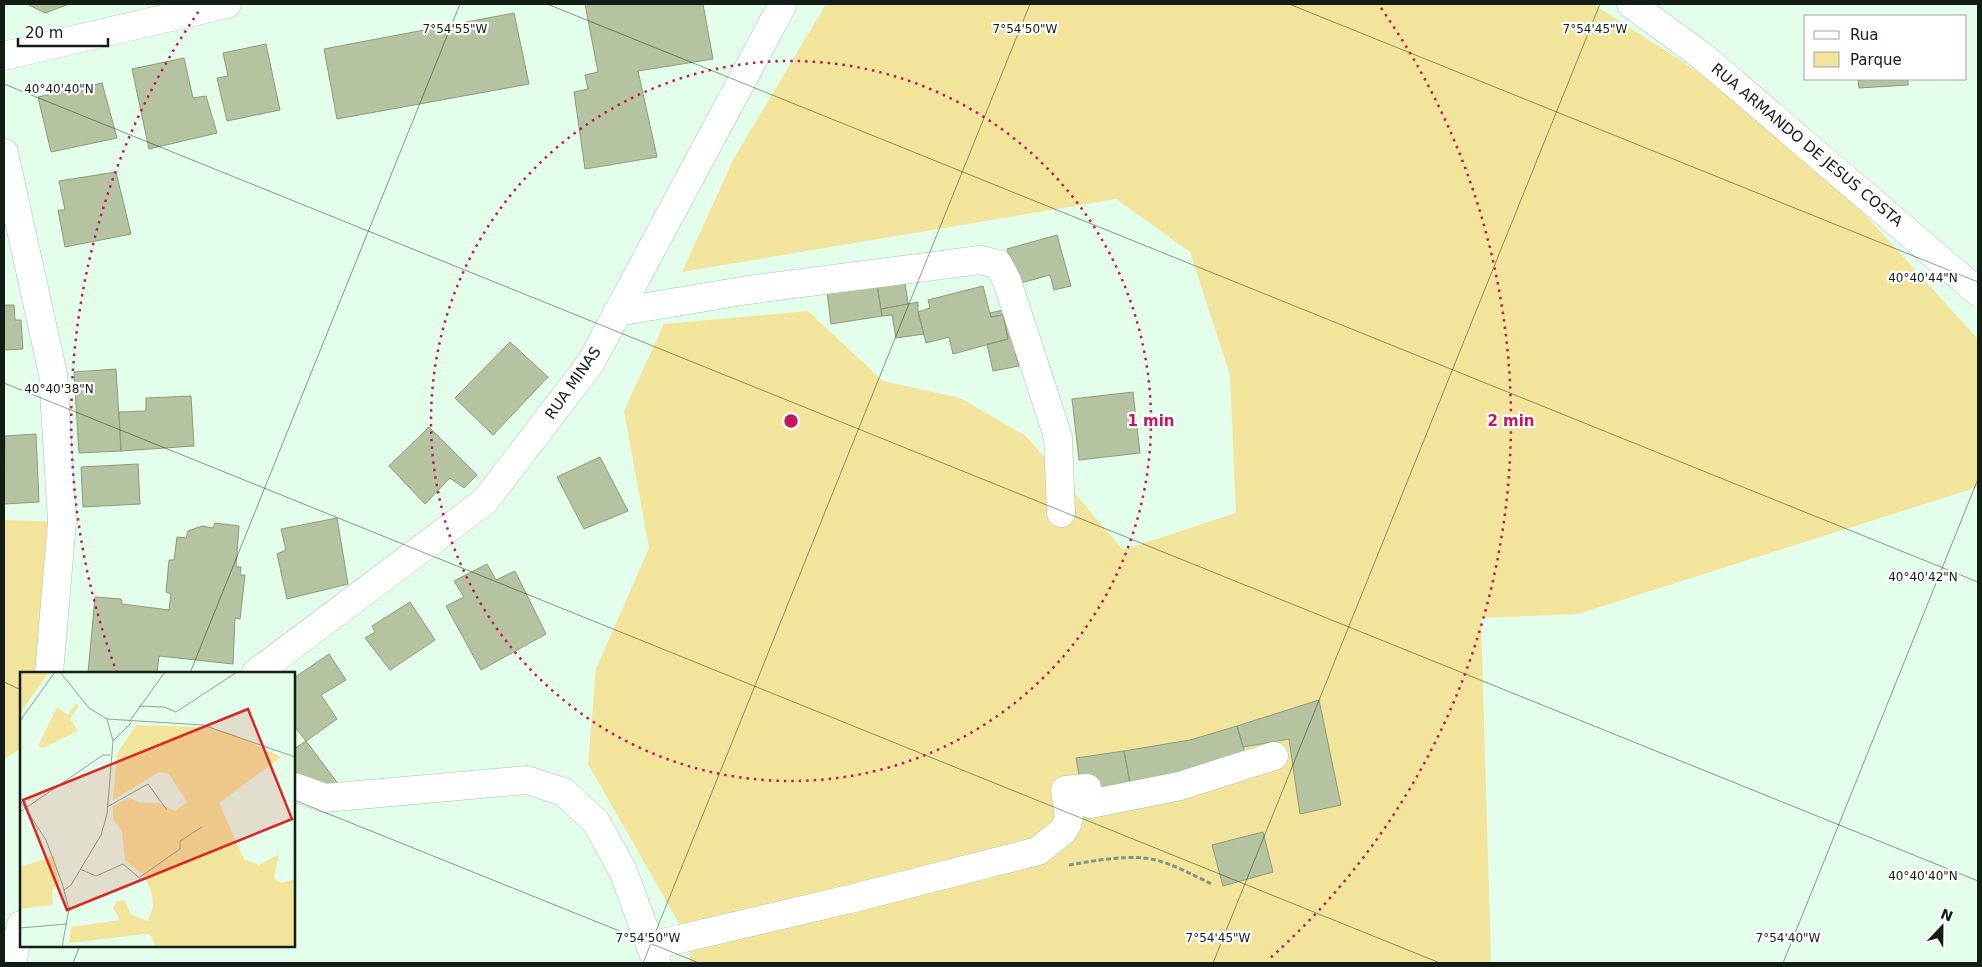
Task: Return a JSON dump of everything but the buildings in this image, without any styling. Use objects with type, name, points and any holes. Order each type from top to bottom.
[{"type":"street","points":[[4,56],[227,4]]},
{"type":"street","name":"RUA MINAS","points":[[257,672],[485,501],[590,364],[783,4]]},
{"type":"street","name":"RUA ARMANDO DE JESUS COSTA","points":[[1631,4],[1702,56],[1978,292]]},
{"type":"street","points":[[4,153],[53,374],[62,522],[48,672]]},
{"type":"street","points":[[617,312],[748,290],[980,260],[998,264],[1007,280],[1058,437],[1061,513]]},
{"type":"street","points":[[295,787],[325,798],[527,780],[564,792],[596,822],[623,871],[653,954],[854,898],[1038,851],[1068,824],[1069,817],[1065,790],[1087,788],[1090,804],[1180,786],[1274,756]]},
{"type":"street","points":[[12,963],[20,929]]},
{"type":"green space","points":[[826,4],[1593,4],[1787,129],[1978,339],[1978,487],[1578,614],[1481,618],[1491,963],[690,963],[689,941],[588,764],[596,669],[649,548],[624,411],[664,324],[808,311],[883,381],[960,398],[1026,436],[1123,550],[1236,513],[1230,375],[1190,252],[1116,199],[682,272],[734,158]]},
{"type":"green space","points":[[4,520],[62,522],[49,672],[20,672],[20,749],[4,759]]}]
